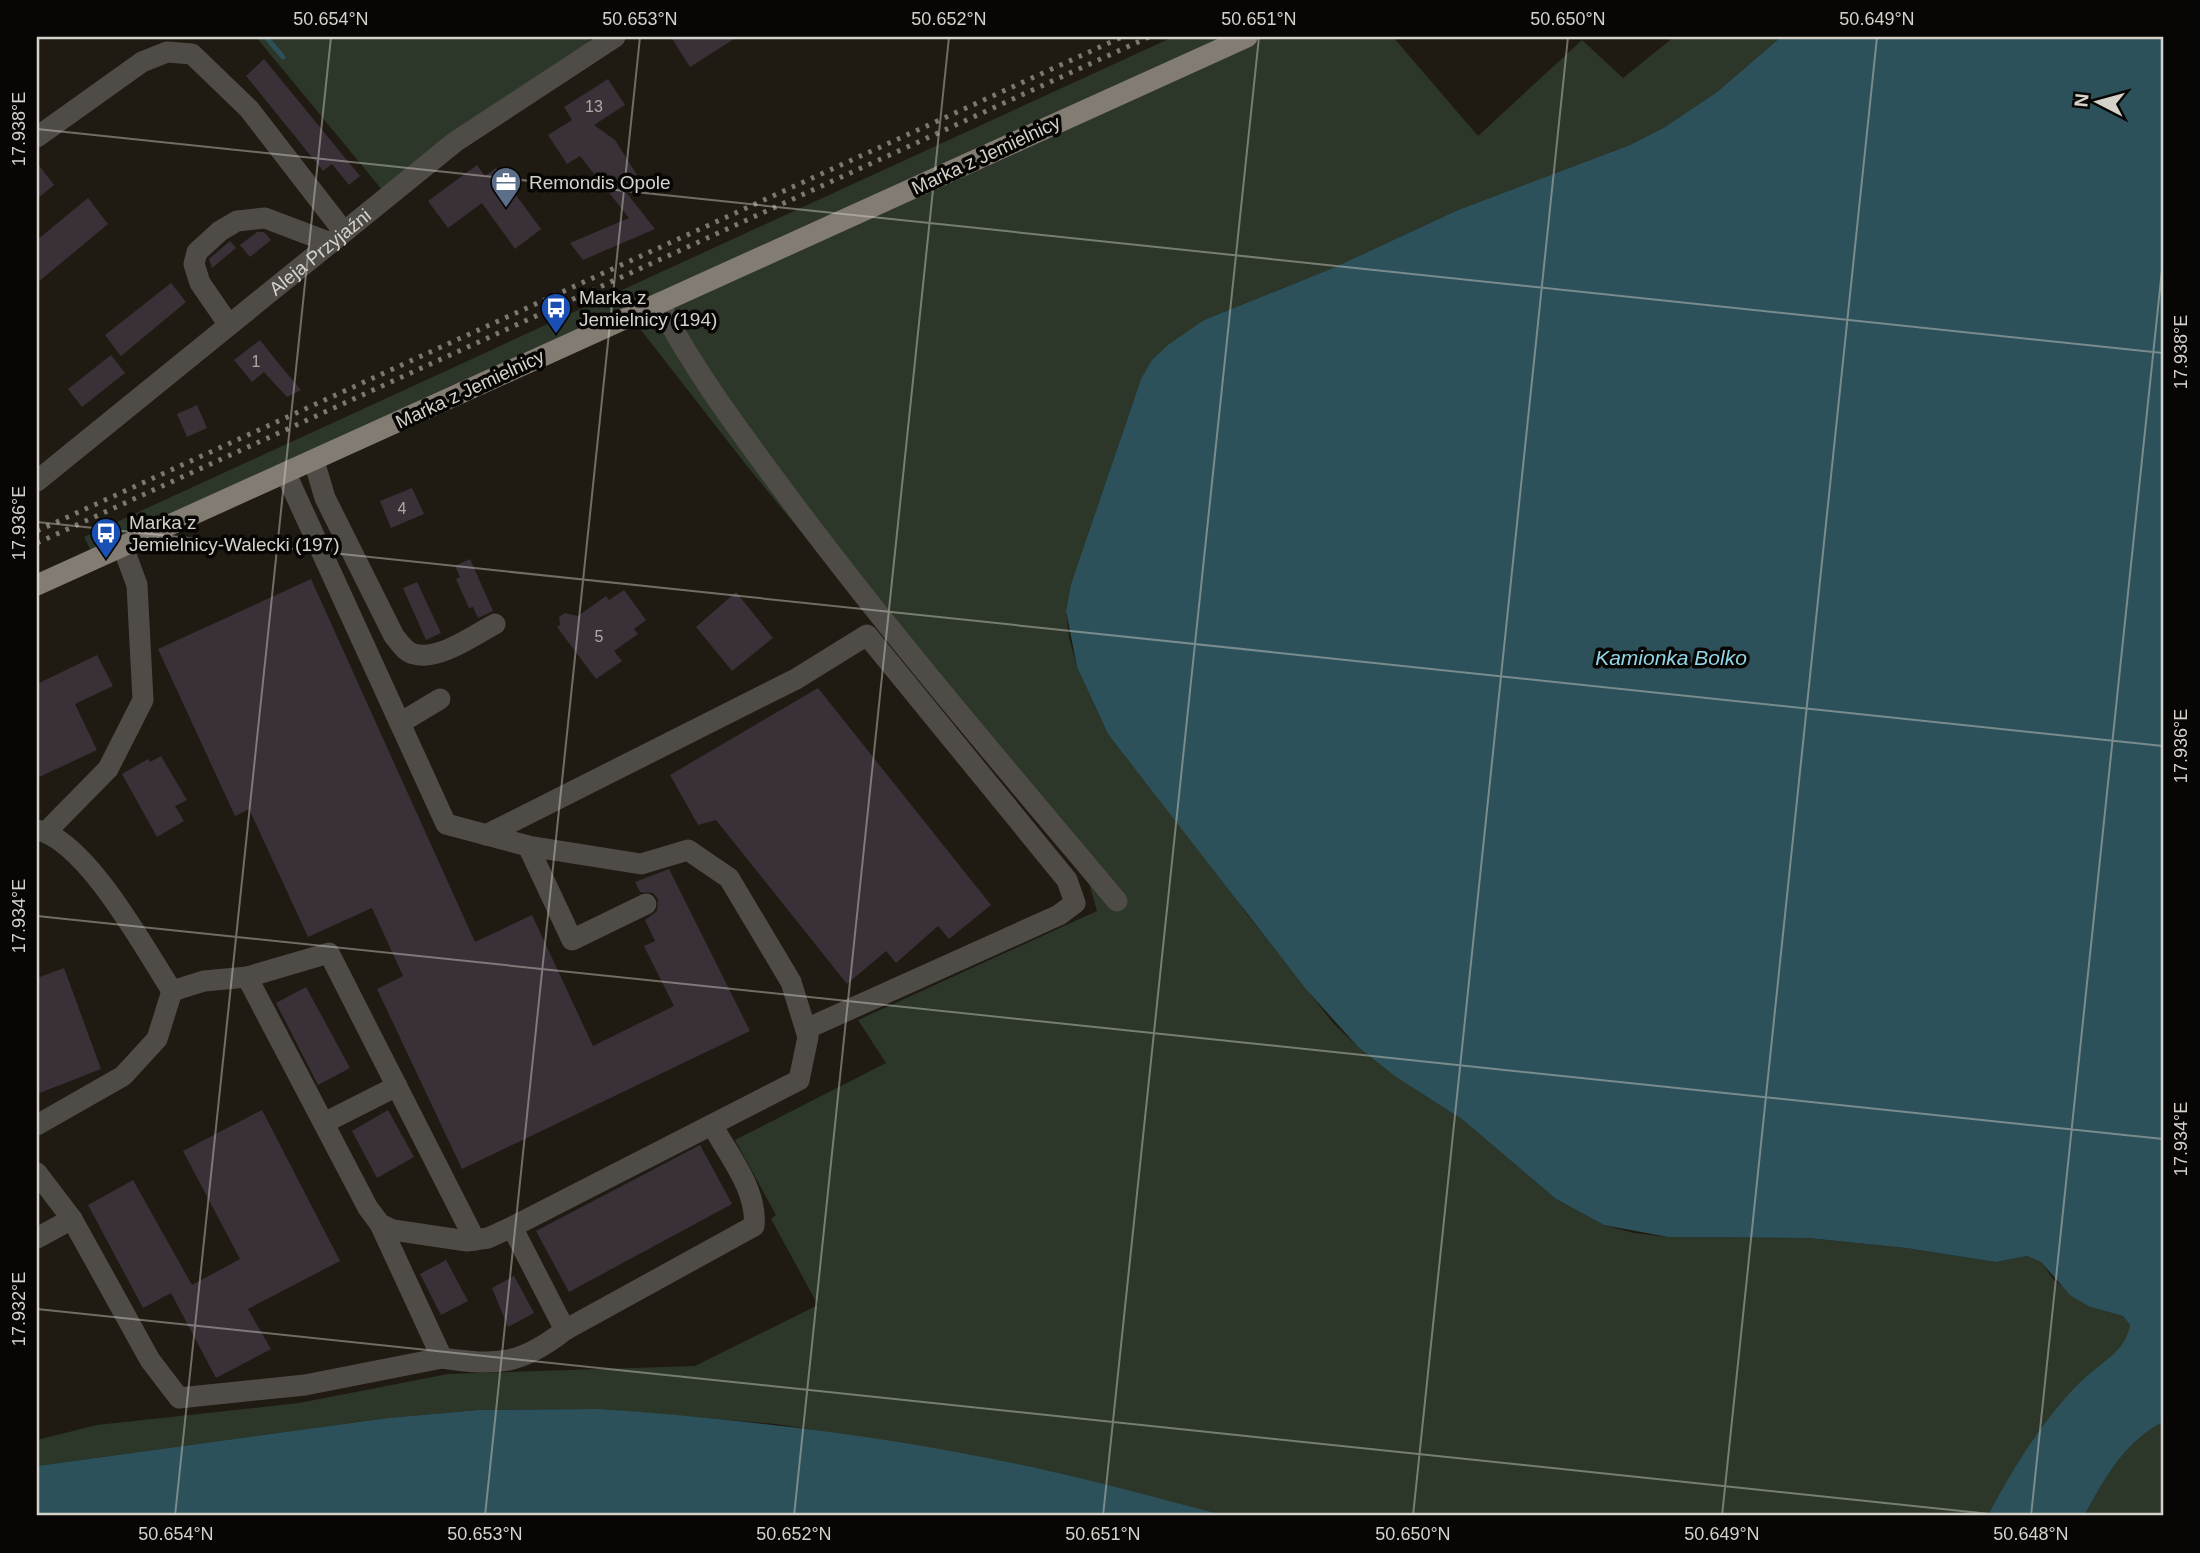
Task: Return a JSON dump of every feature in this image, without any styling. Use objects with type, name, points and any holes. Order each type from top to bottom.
[{"type":"main road","name":"Marka z Jemielnicy","points":[[37,585],[1247,37]]},
{"type":"street","points":[[548,81],[589,37]]},
{"type":"street","name":"Aleja Przyjaźni","points":[[37,481],[455,142],[615,37]]},
{"type":"street","points":[[37,137],[142,62],[167,52],[192,54],[249,109],[337,238]]},
{"type":"street","points":[[229,325],[200,283],[194,264],[197,251],[220,231],[237,221],[265,218],[337,238]]},
{"type":"street","points":[[659,303],[677,338],[762,462],[841,568],[1117,901]]},
{"type":"street","points":[[314,461],[325,498],[394,636],[406,651],[423,655],[440,652],[495,624]]},
{"type":"street","points":[[286,474],[446,824],[528,846],[641,864],[688,850],[729,878],[791,982],[808,1037],[799,1080],[512,1227],[475,1240],[393,1230],[380,1224]]},
{"type":"street","points":[[37,1125],[123,1076],[158,1039],[172,991],[110,895],[72,850],[41,831],[108,769],[143,700],[137,585],[123,547]]},
{"type":"street","points":[[486,835],[796,679],[867,635],[1068,880],[1075,903],[1059,915],[806,1029]]},
{"type":"street","points":[[400,723],[440,699]]},
{"type":"street","points":[[528,846],[572,940],[646,904]]},
{"type":"street","points":[[172,991],[204,981],[247,977],[329,953],[475,1240]]},
{"type":"street","points":[[247,977],[380,1224],[442,1358]]},
{"type":"street","points":[[324,1124],[397,1086]]},
{"type":"street","points":[[37,1173],[72,1219],[150,1360],[178,1398],[305,1385],[442,1358],[489,1365],[537,1352],[565,1329],[754,1226],[756,1213],[750,1194],[712,1125]]},
{"type":"street","points":[[37,1238],[72,1219]]},
{"type":"street","points":[[512,1227],[565,1329]]},
{"type":"green space","points":[[256,37],[587,37],[597,49],[388,197]]},
{"type":"green space","points":[[1173,37],[1393,37],[1478,136],[1582,40],[1623,78],[1674,37],[1781,37],[1717,92],[1665,127],[1630,145],[1458,210],[1333,268],[1204,320],[1141,379],[1071,584],[1066,611],[1069,637],[1077,667],[1108,734],[1334,1024],[1396,1077],[1463,1120],[1556,1199],[1604,1225],[1634,1233],[1668,1237],[1807,1238],[1906,1248],[1996,1262],[2027,1256],[2041,1262],[2054,1280],[2090,1307],[2123,1316],[2130,1325],[2128,1341],[2030,1448],[1988,1516],[1228,1516],[1057,1473],[941,1450],[776,1424],[600,1409],[478,1410],[388,1418],[37,1466],[37,1440],[97,1425],[299,1403],[448,1374],[695,1366],[818,1305],[771,1219],[776,1215],[735,1140],[886,1063],[858,1020],[1097,911],[1089,883],[747,466],[630,316],[96,560],[84,537]]},
{"type":"green space","points":[[2163,1422],[2163,1516],[2084,1516],[2126,1451]]},
{"type":"water","name":"Kamionka Bolko","points":[[1781,37],[2163,37],[2163,1422],[2126,1451],[2084,1516],[1988,1516],[2019,1461],[2058,1406],[2124,1341],[2130,1325],[2123,1316],[2090,1307],[2070,1295],[2041,1262],[2027,1256],[1996,1262],[1906,1248],[1808,1238],[1668,1237],[1604,1225],[1556,1199],[1463,1120],[1396,1077],[1358,1047],[1305,988],[1108,734],[1077,667],[1066,611],[1071,584],[1141,379],[1152,360],[1168,345],[1204,320],[1333,268],[1458,210],[1630,145],[1665,127],[1717,92]]},
{"type":"water","points":[[600,1409],[772,1425],[887,1440],[1058,1473],[1228,1516],[37,1516],[37,1466],[388,1418],[478,1410]]},
{"type":"building","points":[[671,37],[737,37],[690,67]]},
{"type":"building","points":[[264,59],[360,176],[349,185],[332,164],[323,171],[246,76]]},
{"type":"building","points":[[608,79],[625,105],[594,125],[615,140],[637,175],[622,187],[655,229],[583,260],[570,243],[629,218],[580,156],[567,164],[548,135],[572,120],[564,107]]},
{"type":"building","points":[[37,163],[54,185],[37,199]]},
{"type":"building","name":"Remondis Opole","points":[[477,165],[485,176],[496,168],[541,229],[515,249],[482,203],[448,228],[428,201]]},
{"type":"building","points":[[88,198],[108,224],[37,283],[37,240]]},
{"type":"building","points":[[257,232],[264,232],[271,240],[250,257],[240,245]]},
{"type":"building","points":[[230,241],[236,248],[212,268],[209,259]]},
{"type":"building","points":[[171,283],[186,302],[121,356],[105,335]]},
{"type":"building","points":[[260,340],[301,390],[287,397],[264,372],[252,382],[234,360]]},
{"type":"building","points":[[111,355],[125,373],[82,407],[68,389]]},
{"type":"building","points":[[197,405],[207,428],[187,437],[177,414]]},
{"type":"building","points":[[412,488],[424,514],[391,528],[380,501]]},
{"type":"building","points":[[470,559],[493,611],[478,618],[473,607],[469,608],[456,579],[460,577],[455,566]]},
{"type":"building","points":[[311,579],[475,942],[532,915],[593,1046],[674,1006],[644,946],[655,941],[645,920],[657,911],[658,899],[653,893],[640,892],[635,882],[669,869],[750,1031],[462,1169],[377,989],[403,976],[372,908],[308,937],[249,809],[235,816],[158,649]]},
{"type":"building","points":[[417,582],[441,633],[426,640],[403,588]]},
{"type":"building","points":[[624,590],[646,620],[634,629],[638,634],[614,651],[622,661],[596,679],[557,627],[560,625],[559,617],[565,613],[578,616],[606,596],[609,600]]},
{"type":"building","points":[[736,592],[773,638],[732,671],[696,627]]},
{"type":"building","points":[[97,655],[113,686],[75,704],[97,750],[37,778],[37,684]]},
{"type":"building","points":[[818,688],[991,905],[949,939],[938,926],[896,963],[886,951],[847,984],[716,820],[698,825],[670,775]]},
{"type":"building","points":[[161,756],[187,800],[175,806],[184,821],[157,837],[122,774],[148,759],[150,762]]},
{"type":"building","points":[[64,968],[101,1069],[37,1094],[37,978]]},
{"type":"building","points":[[306,987],[350,1068],[318,1085],[276,1003]]},
{"type":"building","points":[[262,1110],[340,1261],[248,1309],[271,1349],[216,1378],[171,1293],[143,1308],[88,1205],[133,1180],[192,1285],[240,1259],[183,1151]]},
{"type":"building","points":[[388,1110],[414,1157],[377,1178],[352,1131]]},
{"type":"building","points":[[700,1145],[732,1204],[569,1292],[536,1231]]},
{"type":"building","points":[[446,1260],[468,1301],[441,1315],[420,1274]]},
{"type":"building","points":[[514,1276],[534,1313],[508,1327],[492,1288]]},
{"type":"waterway","points":[[266,37],[283,57]]},
{"type":"railway","points":[[37,531],[1122,37]]},
{"type":"railway","points":[[37,543],[1149,37]]},
{"type":"place","name":"Remondis Opole","points":[[506,209]]},
{"type":"place","name":"Marka z Jemielnicy (194)","points":[[556,335]]},
{"type":"place","name":"Marka z Jemielnicy-Walecki (197)","points":[[106,560]]}]
